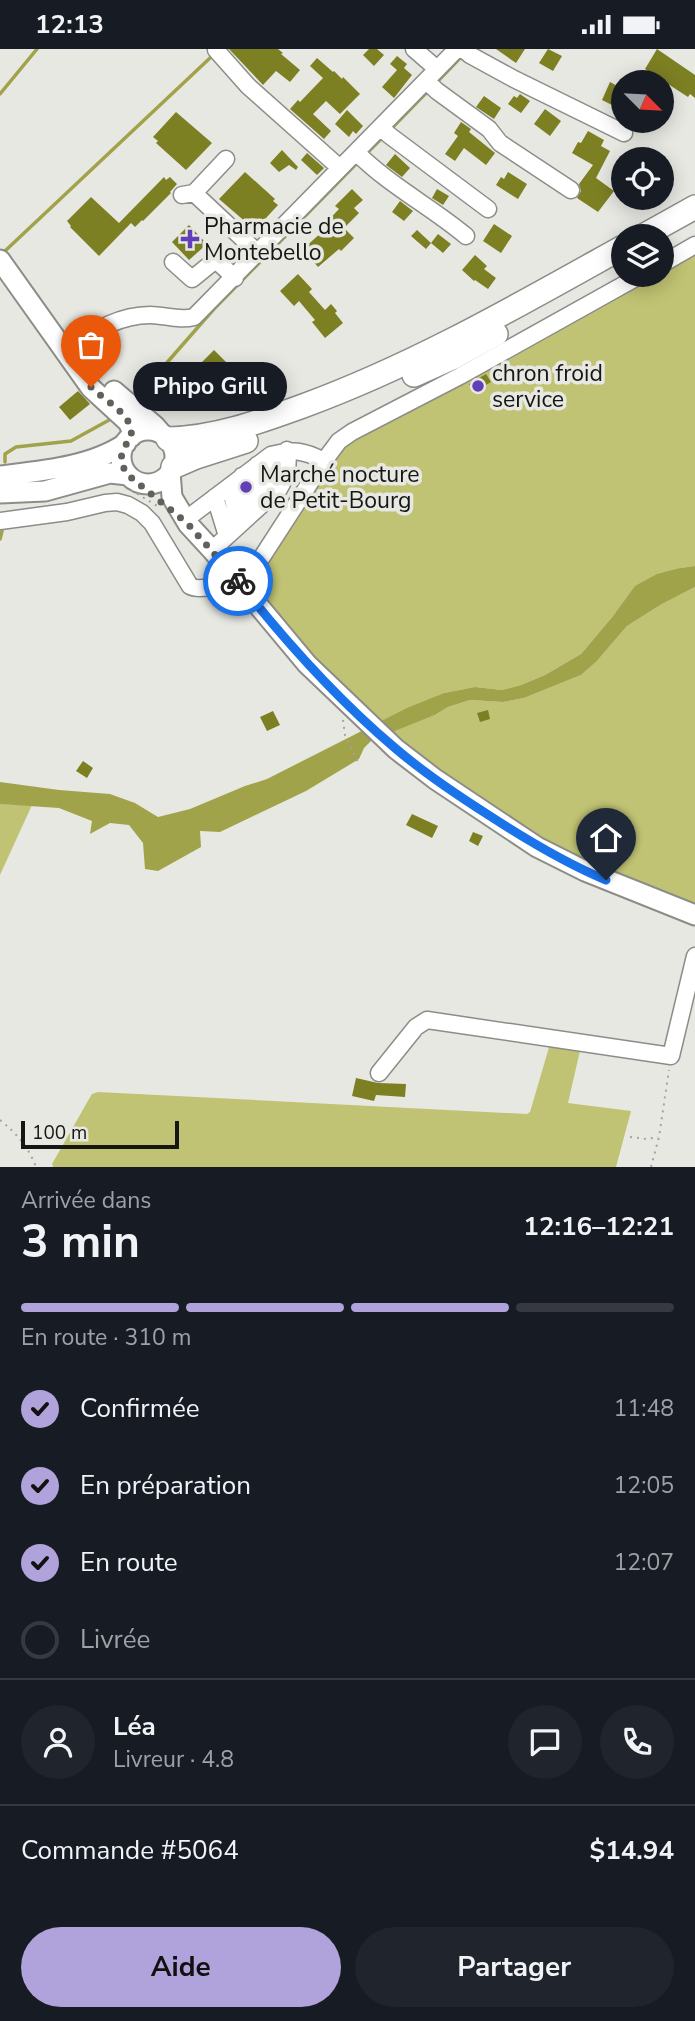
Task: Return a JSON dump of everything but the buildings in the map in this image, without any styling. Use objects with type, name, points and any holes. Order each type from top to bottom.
[{"type":"highway","points":[[665,224],[695,207]]},
{"type":"highway","points":[[674,236],[695,225]]},
{"type":"highway","points":[[165,437],[222,433],[296,409],[354,386],[442,345],[611,254]]},
{"type":"highway","points":[[172,470],[196,457],[315,418],[454,357],[611,271]]},
{"type":"main road","points":[[0,260],[91,387],[128,422],[132,430],[123,449],[122,463],[133,479],[186,522],[307,664],[361,717],[435,779],[537,846],[585,871],[695,915]]},
{"type":"main road","points":[[69,355],[138,411],[165,437],[175,456],[172,497],[186,522]]},
{"type":"main road","points":[[0,476],[94,460],[111,454],[129,440],[147,431],[165,437]]},
{"type":"main road","points":[[0,493],[45,491],[110,473],[156,483],[172,470]]},
{"type":"street","points":[[414,49],[433,82],[489,129],[500,143],[571,190]]},
{"type":"street","points":[[216,50],[248,86],[340,168]]},
{"type":"street","points":[[69,355],[103,326],[129,318],[145,315],[180,319],[194,317],[340,168],[360,156],[463,51],[611,126]]},
{"type":"street","points":[[385,131],[488,209]]},
{"type":"street","points":[[360,156],[403,192],[440,215],[466,236]]},
{"type":"street","points":[[226,159],[188,194],[258,253]]},
{"type":"street","points":[[674,257],[695,245]]},
{"type":"street","points":[[173,262],[192,279],[214,262],[219,263],[234,278]]},
{"type":"street","points":[[0,521],[117,502],[142,513],[152,523],[190,586],[202,589],[237,579],[253,568],[261,558],[340,441],[619,287]]},
{"type":"street","points":[[186,522],[271,455],[287,450],[306,452],[324,461]]},
{"type":"street","points":[[212,550],[284,480],[289,465],[287,450]]},
{"type":"street","points":[[263,503],[271,455]]},
{"type":"street","points":[[257,465],[263,503]]},
{"type":"street","points":[[236,481],[263,503]]},
{"type":"street","points":[[233,531],[236,481]]},
{"type":"street","points":[[215,497],[233,531]]},
{"type":"street","points":[[379,1073],[416,1027],[428,1020],[671,1056],[695,956]]},
{"type":"path","points":[[345,735],[358,762]]},
{"type":"path","points":[[651,1167],[659,1136],[671,1056]]},
{"type":"path","points":[[0,1120],[16,1133],[30,1151],[36,1167]]},
{"type":"path","points":[[630,1137],[647,1139],[659,1136]]},
{"type":"green space","points":[[695,245],[695,566],[680,568],[634,588],[581,654],[545,675],[502,690],[475,687],[444,693],[375,724],[237,579],[339,441],[619,287],[674,287],[674,257]]},
{"type":"green space","points":[[695,587],[695,915],[537,847],[387,733],[470,700],[503,702],[524,698],[581,675],[627,626]]},
{"type":"green space","points":[[0,804],[32,805],[0,875]]},
{"type":"green space","points":[[552,1037],[582,1042],[568,1103],[631,1111],[616,1167],[53,1167],[52,1164],[92,1094],[98,1092],[527,1114],[530,1112]]},
{"type":"shaded area","points":[[695,566],[695,587],[627,626],[581,675],[524,698],[503,702],[470,700],[372,740],[359,759],[306,791],[220,832],[200,831],[201,847],[158,871],[145,869],[143,843],[129,825],[110,823],[90,834],[92,821],[59,808],[0,804],[0,782],[110,794],[135,803],[158,817],[190,809],[267,779],[407,708],[444,693],[475,687],[502,690],[545,675],[581,654],[635,586],[657,574]]},
{"type":"waterway","points":[[0,94],[37,49]]},
{"type":"waterway","points":[[437,82],[463,55]]},
{"type":"waterway","points":[[5,251],[210,58]]},
{"type":"waterway","points":[[390,130],[429,90]]},
{"type":"waterway","points":[[365,155],[385,135]]},
{"type":"waterway","points":[[136,398],[213,310],[360,160]]},
{"type":"waterway","points":[[5,462],[5,454],[16,447],[71,441],[111,419]]},
{"type":"waterway","points":[[0,539],[2,531]]},
{"type":"way so far","points":[[91,387],[123,416],[132,430],[123,449],[124,470],[188,524],[238,581]]},
{"type":"place","name":"Pharmacie de Montebello","points":[[190,239]]},
{"type":"place","name":"chron froid service","points":[[478,386]]},
{"type":"place","name":"Phipo Grill","points":[[91,387]]},
{"type":"place","name":"Marché nocture de Petit-Bourg","points":[[246,487]]},
{"type":"route","points":[[238,581],[307,664],[396,749],[435,779],[537,846],[606,880]]}]
